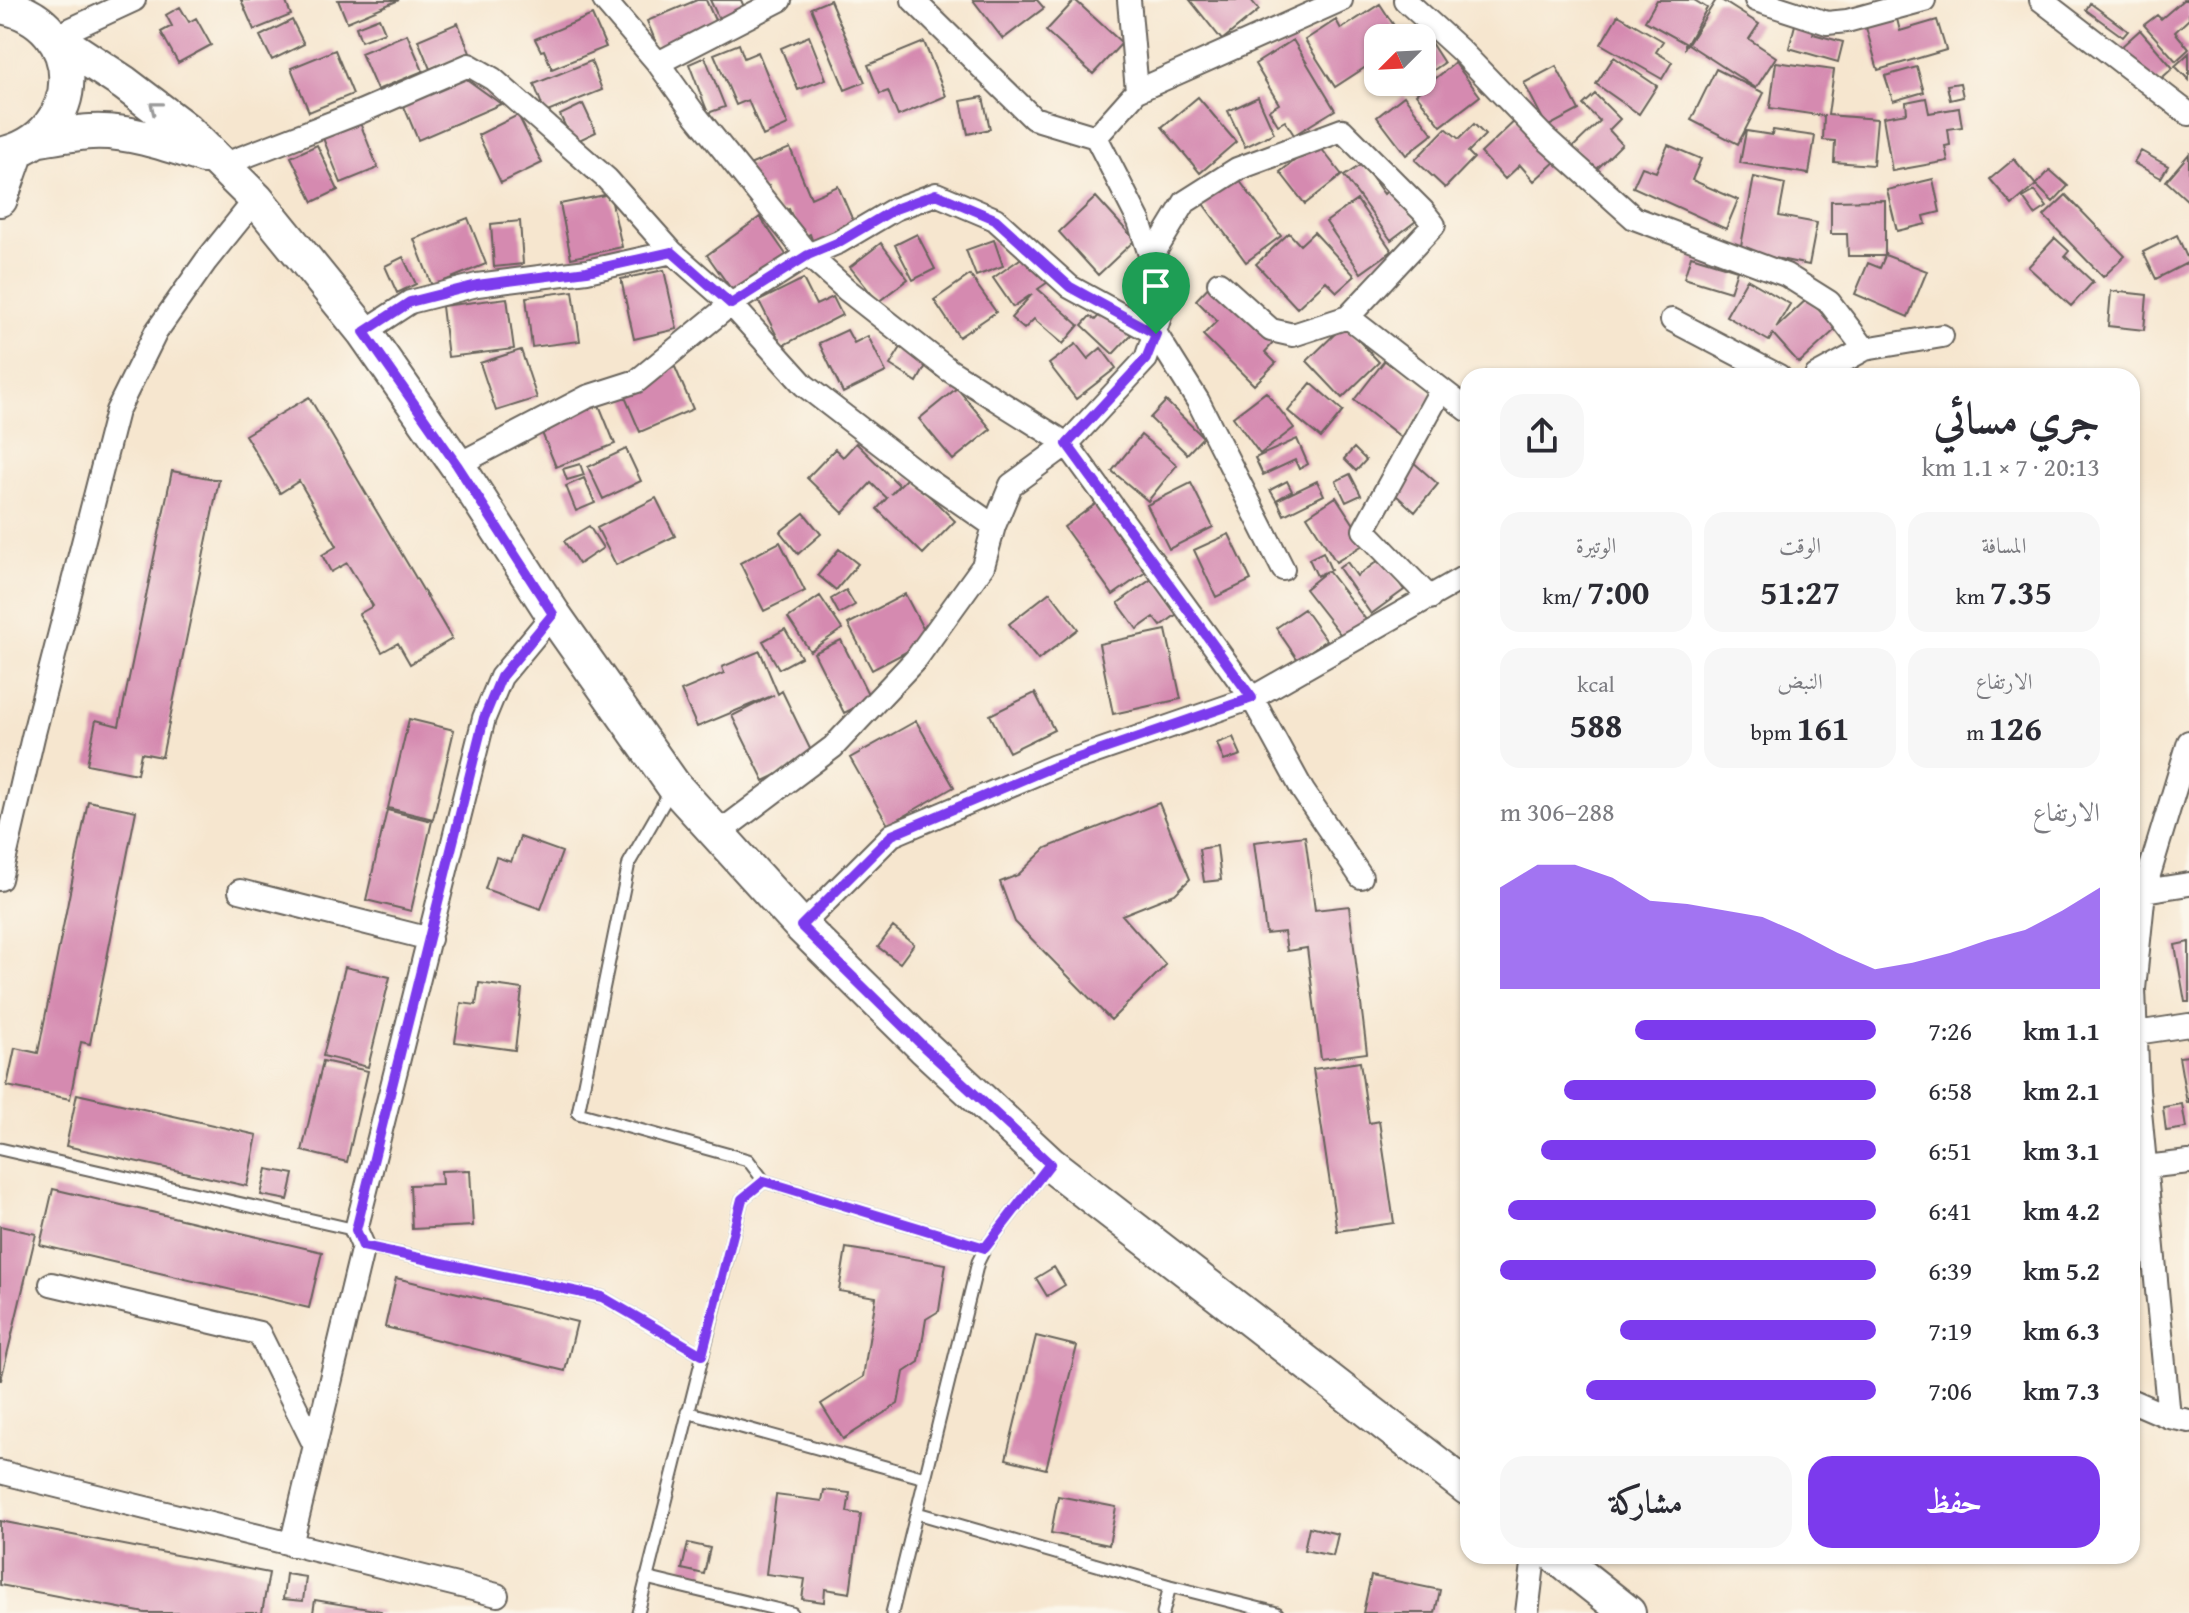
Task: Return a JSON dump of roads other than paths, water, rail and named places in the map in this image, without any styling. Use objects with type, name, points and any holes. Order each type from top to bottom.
[{"type":"main road","points":[[0,6],[17,9],[40,19],[186,130],[216,163],[256,199],[364,332],[457,465],[553,614],[674,786],[801,926],[924,1047],[1050,1164],[1460,1482]]},
{"type":"main road","points":[[0,199],[19,148],[57,118],[66,93],[66,66],[40,19]]},
{"type":"main road","points":[[19,148],[93,132],[121,134],[166,143],[216,163]]},
{"type":"main road","points":[[1566,1564],[1628,1613]]},
{"type":"street","points":[[40,19],[134,0]]},
{"type":"street","points":[[604,0],[658,63],[693,112],[808,255],[847,290],[949,370],[1067,444],[1252,698],[1303,791],[1361,877]]},
{"type":"street","points":[[658,63],[780,0]]},
{"type":"street","points":[[716,835],[833,747],[916,659],[983,566],[994,526],[1011,485],[1067,444],[1146,359],[1165,301],[1139,221],[1096,137],[1033,118],[913,0]]},
{"type":"street","points":[[1129,0],[1137,91]]},
{"type":"street","points":[[1096,137],[1137,91],[1341,0]]},
{"type":"street","points":[[1405,0],[1460,50],[1544,137],[1634,218],[1786,275],[1829,302],[1865,349]]},
{"type":"street","points":[[1756,0],[1827,23],[1847,21],[1924,0]]},
{"type":"street","points":[[2041,0],[2189,114]]},
{"type":"street","points":[[216,163],[360,112],[469,65],[493,79],[607,179],[672,252],[731,304],[804,385],[922,476],[994,526]]},
{"type":"street","points":[[1151,258],[1185,202],[1237,169],[1342,130],[1434,225],[1348,317],[1293,335],[1271,330],[1219,283]]},
{"type":"street","points":[[457,465],[587,397],[637,381],[731,304],[808,255],[839,242],[895,209],[936,194],[995,219],[1070,287],[1156,334],[1198,401],[1283,569]]},
{"type":"street","points":[[0,879],[33,737],[117,411],[156,332],[206,261],[256,199]]},
{"type":"street","points":[[364,332],[410,302],[477,285],[587,271],[672,252]]},
{"type":"street","points":[[1348,317],[1460,404]]},
{"type":"street","points":[[1672,320],[1764,368]]},
{"type":"street","points":[[1831,368],[1865,349],[1942,336]]},
{"type":"street","points":[[1430,598],[1364,530],[1441,390]]},
{"type":"street","points":[[801,926],[892,835],[1055,766],[1252,698],[1460,580]]},
{"type":"street","points":[[291,1545],[359,1238],[484,718],[501,677],[553,614]]},
{"type":"street","points":[[2140,930],[2144,891],[2189,742]]},
{"type":"street","points":[[2144,891],[2189,884]]},
{"type":"street","points":[[240,891],[430,939]]},
{"type":"street","points":[[2140,1032],[2189,1025]]},
{"type":"street","points":[[2140,1093],[2145,1167],[2179,1419],[2140,1404]]},
{"type":"street","points":[[2145,1167],[2189,1162]]},
{"type":"street","points":[[51,1284],[259,1333],[315,1446]]},
{"type":"street","points":[[0,1472],[497,1595]]},
{"type":"street","points":[[1527,1613],[1533,1564]]},
{"type":"lane","points":[[674,786],[629,863],[578,1113],[748,1160],[764,1181],[985,1248]]},
{"type":"lane","points":[[0,1149],[602,1297],[702,1355]]},
{"type":"lane","points":[[892,1613],[978,1262],[985,1248],[1050,1164]]},
{"type":"lane","points":[[638,1613],[742,1199],[764,1181]]},
{"type":"lane","points":[[687,1412],[925,1478]]},
{"type":"lane","points":[[917,1513],[1170,1586],[1277,1613]]},
{"type":"lane","points":[[646,1578],[792,1613]]},
{"type":"lane","points":[[1163,1613],[1170,1586]]}]
